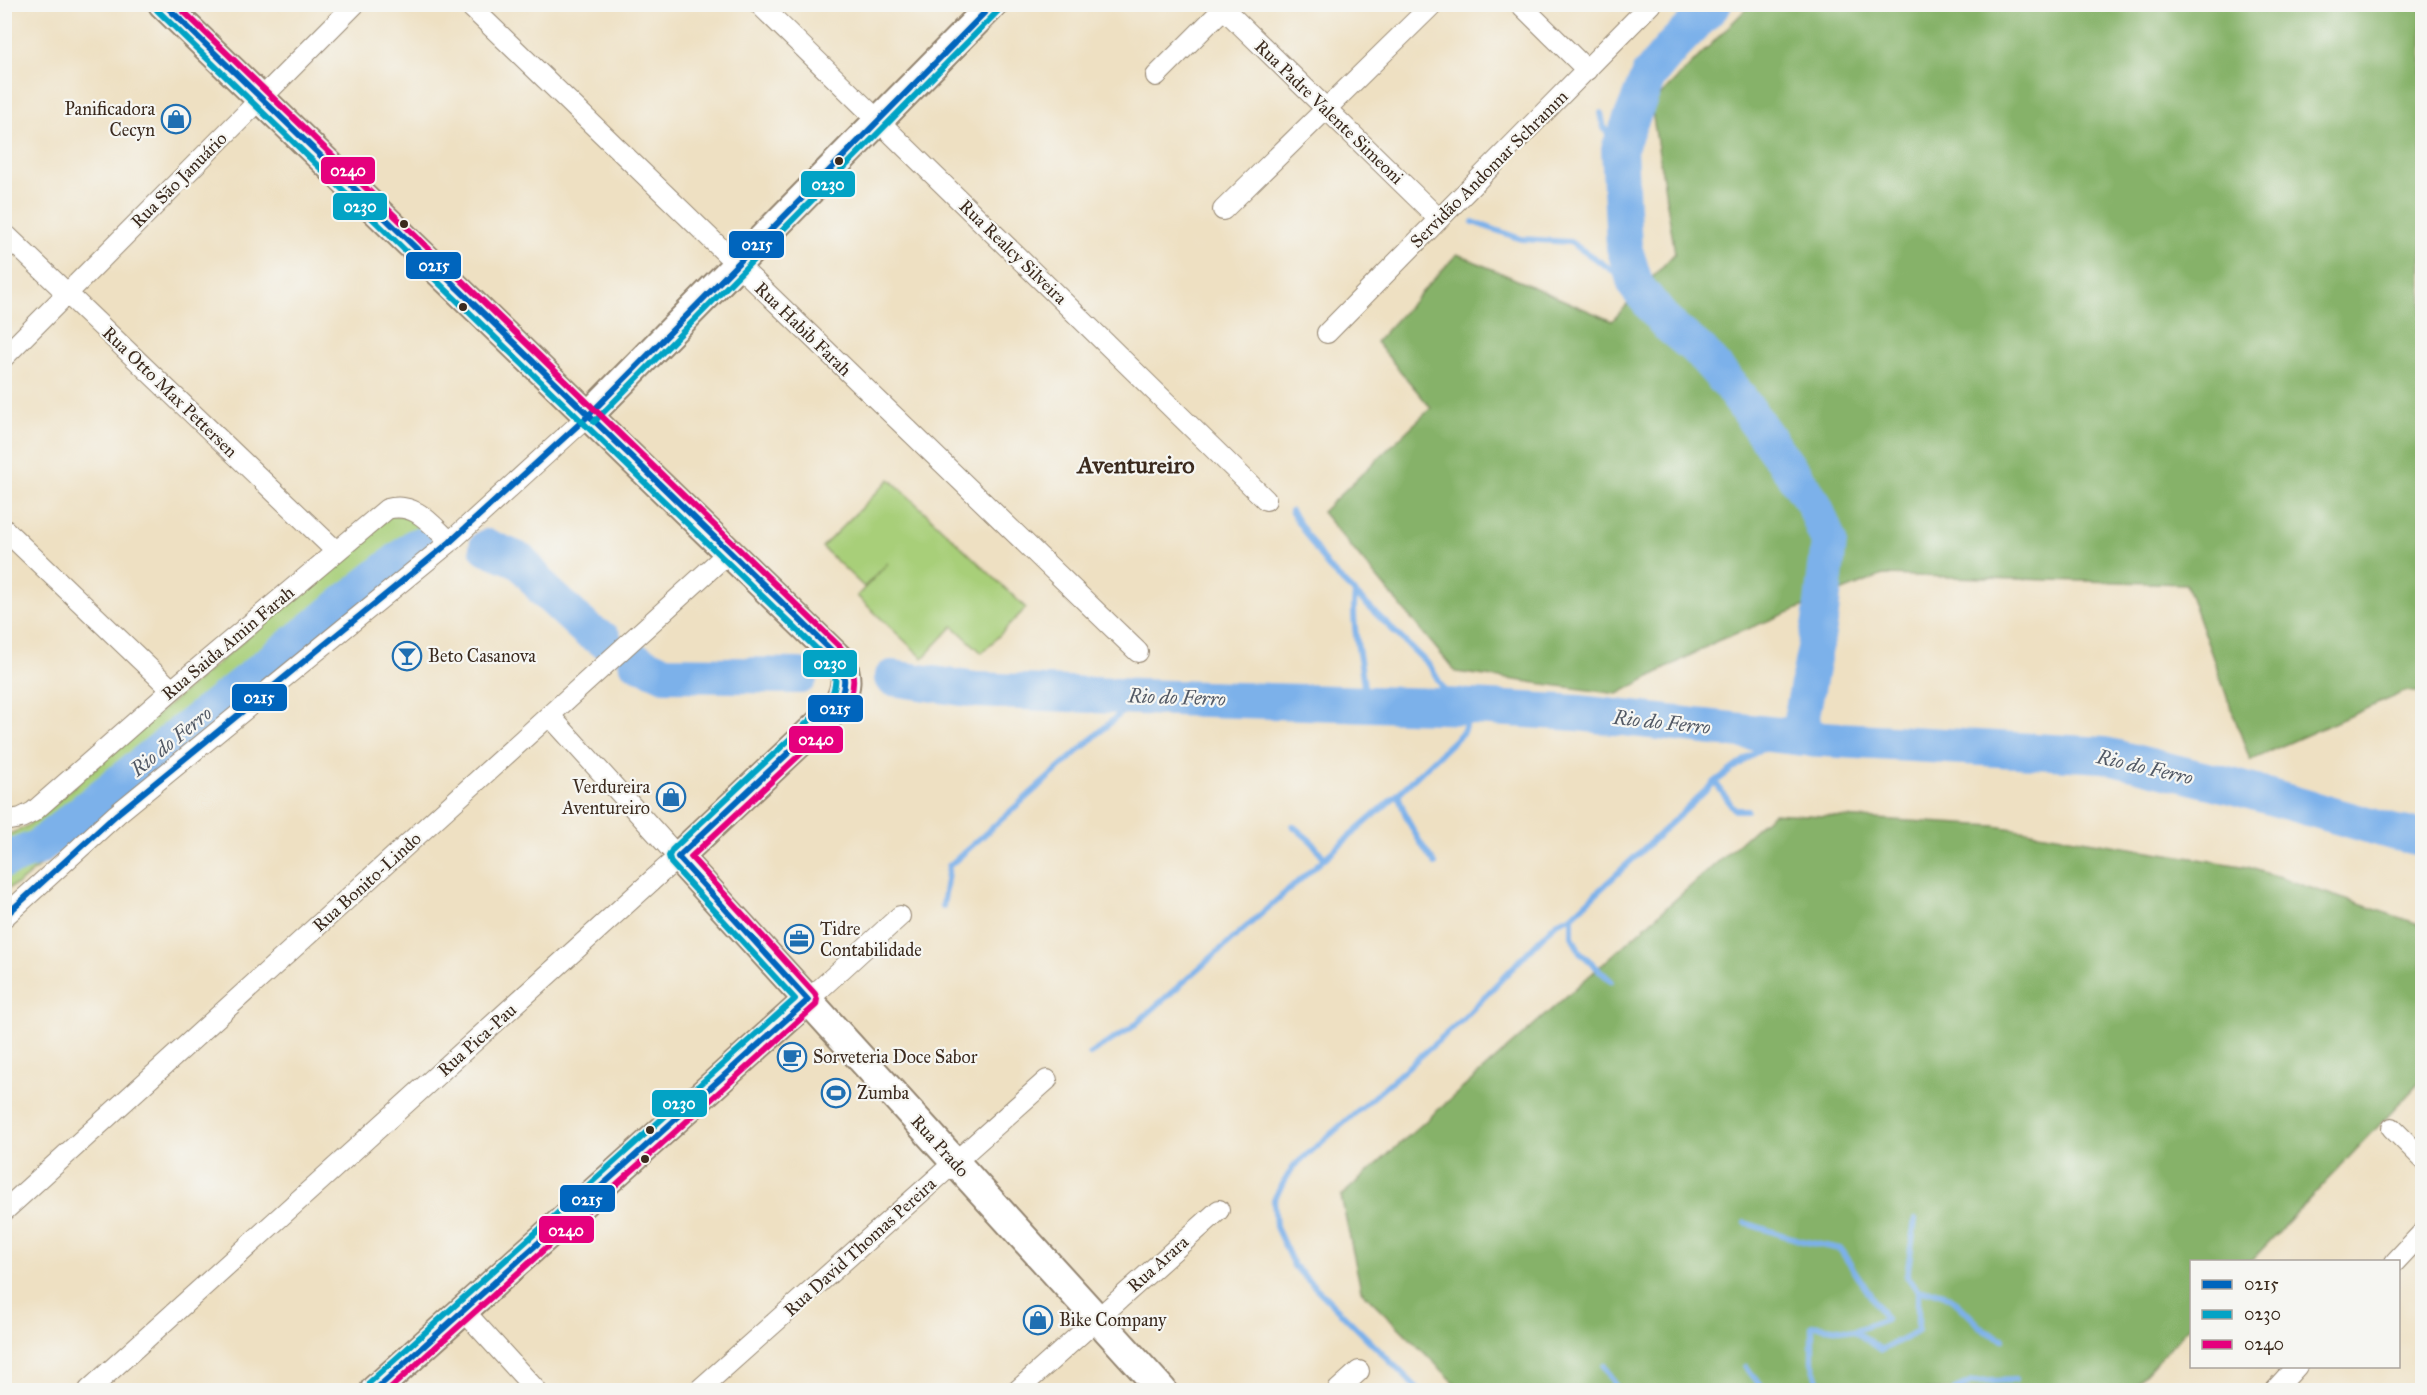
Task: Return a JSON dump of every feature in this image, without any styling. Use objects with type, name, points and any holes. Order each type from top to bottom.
[{"type":"street","points":[[163,4],[729,552]]},
{"type":"street","name":"Rua São Januário","points":[[4,357],[355,4]]},
{"type":"street","name":"Rua Habib Farah","points":[[468,4],[1138,652]]},
{"type":"street","name":"Rua Realcy Silveira","points":[[759,4],[1266,500]]},
{"type":"street","points":[[4,917],[117,814],[450,542],[588,416],[993,4]]},
{"type":"street","points":[[1223,210],[1432,4]]},
{"type":"street","points":[[1520,4],[1587,70]]},
{"type":"street","name":"Servidão Andomar Schramm","points":[[1327,333],[1651,4]]},
{"type":"street","points":[[1156,76],[1224,6]]},
{"type":"street","name":"Rua Padre Valente Simeoni","points":[[1224,6],[1439,219]]},
{"type":"street","name":"Rua Otto Max Pettersen","points":[[4,233],[336,551]]},
{"type":"street","name":"Rua Saida Amin Farah","points":[[7,821],[33,812],[172,690],[377,516],[396,507],[407,507],[417,512],[450,542]]},
{"type":"street","points":[[4,529],[172,690]]},
{"type":"street","name":"Rua Pica-Pau","points":[[89,1390],[678,857],[835,710],[845,689],[846,677],[840,661],[729,552]]},
{"type":"street","name":"Rua Bonito-Lindo","points":[[4,1211],[729,552]]},
{"type":"street","name":"Rua Prado","points":[[550,716],[1162,1390]]},
{"type":"street","points":[[375,1390],[900,916]]},
{"type":"street","name":"Rua David Thomas Pereira","points":[[699,1390],[1047,1080]]},
{"type":"street","points":[[2392,1128],[2422,1158]]},
{"type":"street","name":"Rua Arara","points":[[1018,1390],[1218,1210]]},
{"type":"street","points":[[2398,1260],[2422,1233]]},
{"type":"street","points":[[464,1311],[536,1390]]},
{"type":"street","points":[[2275,1390],[2295,1368]]},
{"type":"street","points":[[1338,1390],[1359,1371]]},
{"type":"green space","points":[[1751,4],[2422,5],[2422,476],[2420,479],[2422,482],[2422,693],[2406,691],[2250,760],[2186,584],[1883,575],[1717,641],[1618,694],[1456,672],[1322,512],[1431,408],[1376,342],[1457,254],[1612,321],[1675,253],[1651,105]]},
{"type":"green space","points":[[890,479],[1026,608],[982,653],[953,626],[923,658],[857,596],[888,563],[864,587],[822,547]]},
{"type":"green space","points":[[391,515],[408,515],[427,532],[426,542],[18,884],[5,889],[4,834],[10,834],[26,827]]},
{"type":"green space","points":[[1773,813],[1995,826],[2248,867],[2422,925],[2422,1080],[2252,1260],[2190,1260],[2190,1326],[2130,1390],[1462,1390],[1361,1290],[1341,1196]]},
{"type":"waterway","points":[[1714,4],[1672,47],[1649,75],[1619,149],[1624,247],[1636,286],[1666,323],[1700,351],[1729,384],[1813,502],[1829,542],[1820,622],[1802,715],[1805,738]]},
{"type":"waterway","points":[[1601,113],[1604,128],[1619,149]]},
{"type":"waterway","points":[[1473,222],[1521,239],[1570,242],[1636,286]]},
{"type":"waterway","points":[[1291,511],[1328,567],[1430,666],[1454,707]]},
{"type":"waterway","name":"Rio do Ferro","points":[[4,860],[37,848],[416,546]]},
{"type":"waterway","name":"Rio do Ferro","points":[[487,547],[521,561],[545,591],[588,631],[604,640]]},
{"type":"waterway","points":[[1355,594],[1354,622],[1365,704]]},
{"type":"waterway","name":"Rio do Ferro","points":[[636,661],[665,674],[800,676]]},
{"type":"waterway","name":"Rio do Ferro","points":[[892,678],[976,690],[1472,707],[1578,713],[1805,738],[2105,755],[2235,787],[2392,832],[2422,838]]},
{"type":"waterway","points":[[943,906],[949,866],[1139,697]]},
{"type":"waterway","points":[[1090,1054],[1131,1028],[1398,794],[1463,732],[1472,707]]},
{"type":"waterway","points":[[1419,1390],[1294,1266],[1276,1227],[1274,1199],[1293,1167],[1462,1020],[1556,923],[1572,916],[1715,782],[1779,735]]},
{"type":"waterway","points":[[1715,782],[1735,810],[1747,810]]},
{"type":"waterway","points":[[1398,794],[1414,831],[1435,864]]},
{"type":"waterway","points":[[1293,826],[1312,842],[1325,859]]},
{"type":"waterway","points":[[1572,916],[1572,936],[1579,951],[1611,981]]},
{"type":"waterway","points":[[1854,1331],[1881,1350],[1918,1331],[1918,1291],[1907,1276],[1915,1220]]},
{"type":"waterway","points":[[1745,1223],[1802,1241],[1840,1249],[1886,1319],[1854,1331],[1812,1325],[1812,1362],[1821,1390]]},
{"type":"waterway","points":[[1918,1291],[1941,1292],[1959,1305],[1985,1331],[2003,1339]]},
{"type":"waterway","points":[[1604,1366],[1618,1390]]},
{"type":"waterway","points":[[1746,1367],[1764,1390]]},
{"type":"waterway","points":[[1955,1390],[1972,1382],[2015,1380]]},
{"type":"transit line","name":"0215","points":[[164,4],[834,653],[844,674],[844,688],[835,709],[678,857],[808,1000],[375,1390]]},
{"type":"transit line","name":"0240","points":[[176,4],[840,647],[846,655],[852,672],[853,689],[842,715],[691,857],[815,994],[816,1005],[388,1390]]},
{"type":"transit line","name":"0215","points":[[4,917],[117,814],[450,542],[588,416],[993,4]]},
{"type":"transit line","name":"0230","points":[[157,10],[827,659],[835,675],[835,686],[828,703],[672,850],[669,856],[671,863],[795,999],[369,1383]]},
{"type":"transit line","name":"0230","points":[[594,422],[999,10]]},
{"type":"place","name":"Panificadora Cecyn","points":[[176,119]]},
{"type":"place","name":"Beto Casanova","points":[[407,656]]},
{"type":"place","name":"Verdureira Aventureiro","points":[[671,797]]},
{"type":"place","name":"Tidre Contabilidade","points":[[799,939]]},
{"type":"place","name":"Sorveteria Doce Sabor","points":[[792,1057]]},
{"type":"place","name":"Zumba","points":[[836,1093]]},
{"type":"place","name":"Bike Company","points":[[1038,1320]]},
{"type":"district","name":"Aventureiro","points":[[1136,465]]}]
